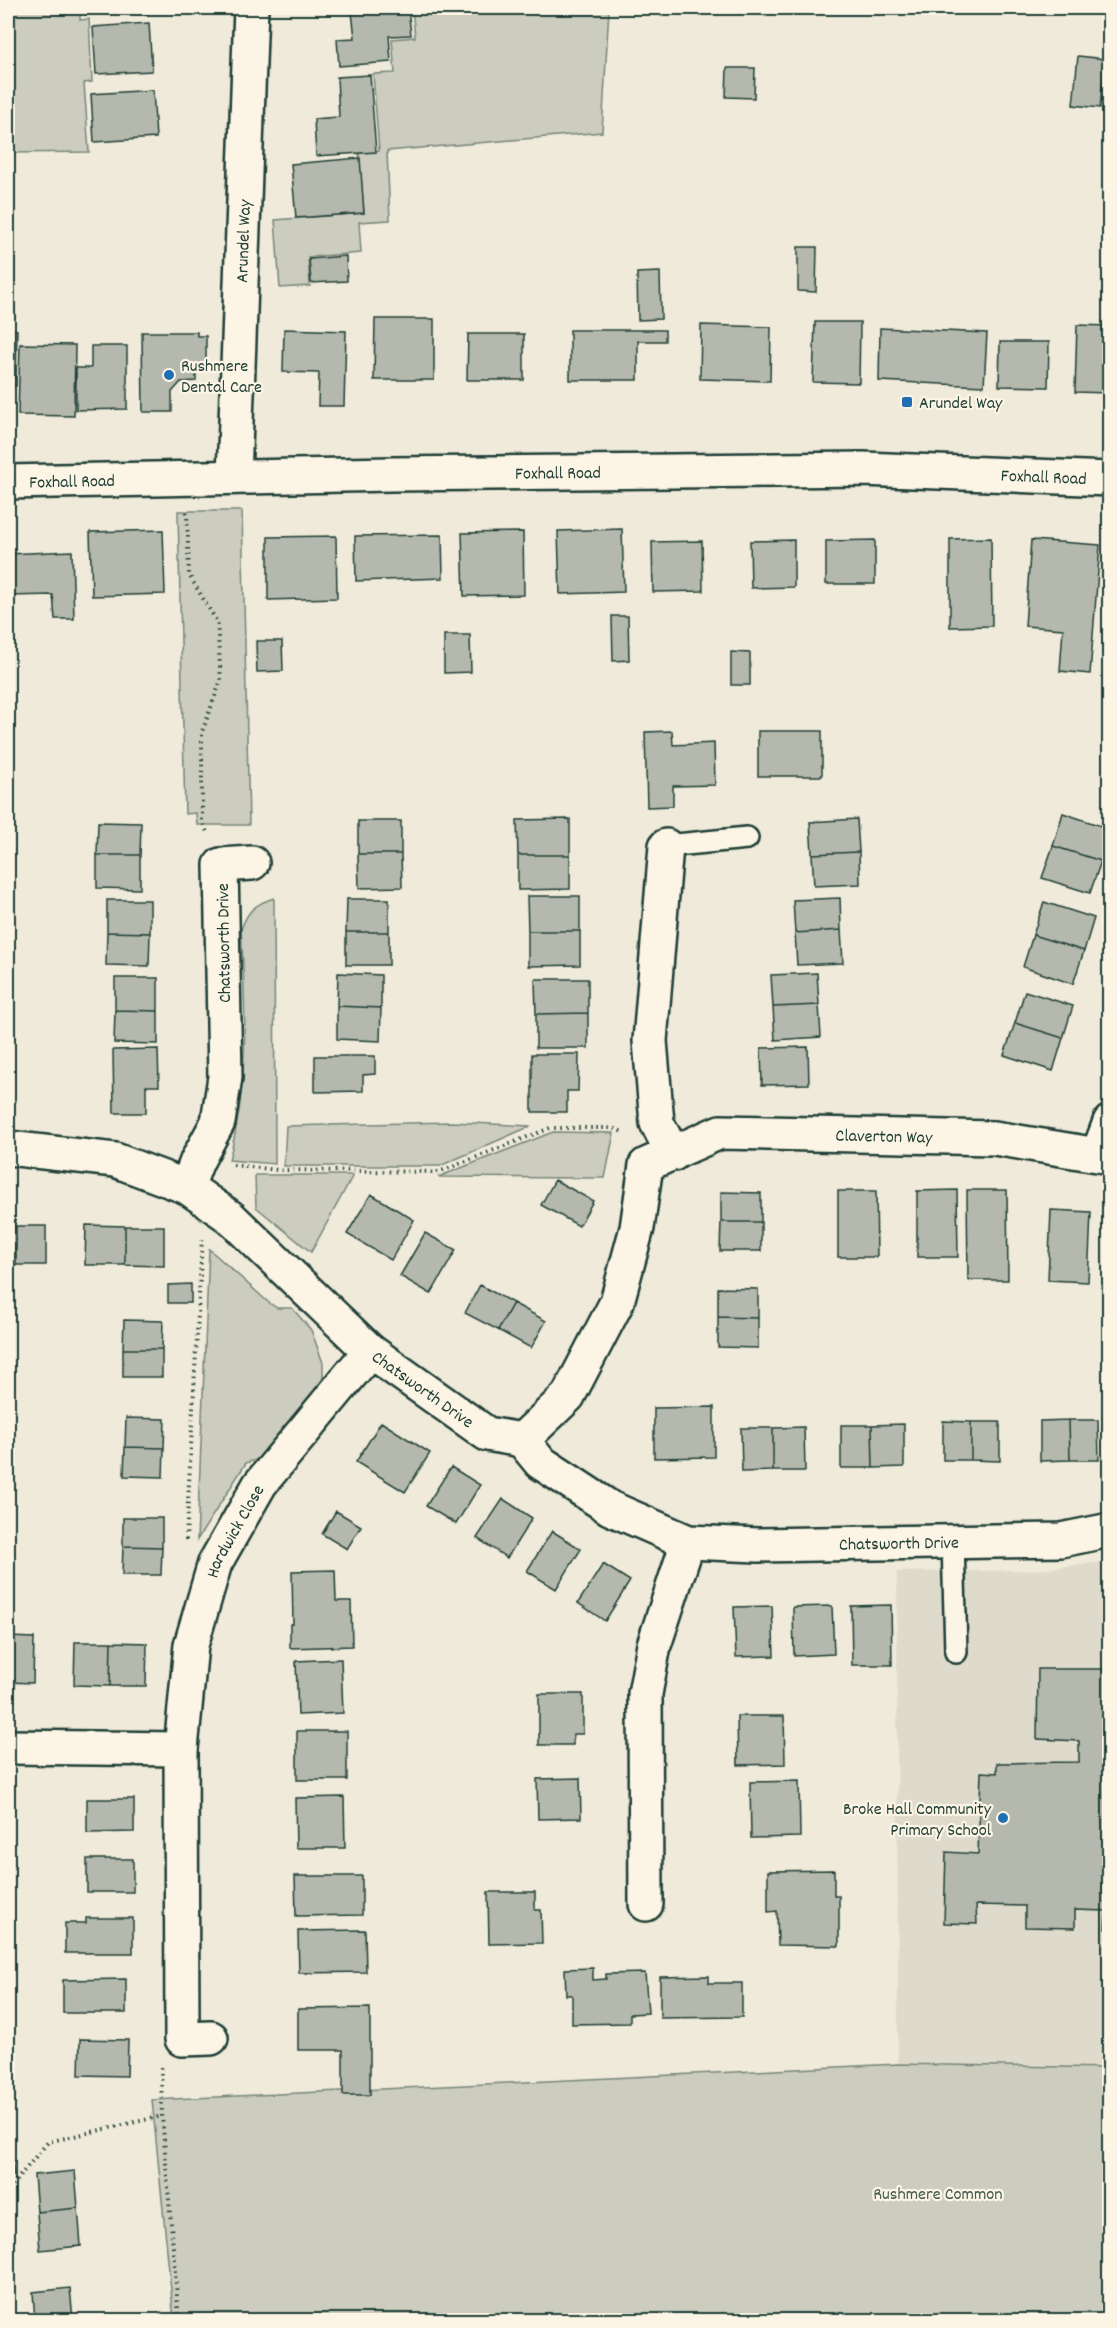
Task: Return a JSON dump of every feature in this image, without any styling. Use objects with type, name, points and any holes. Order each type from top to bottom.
[{"type":"street","name":"Arundel Way","points":[[234,477],[251,8]]},
{"type":"street","name":"Foxhall Road","points":[[8,482],[863,469],[1110,479]]},
{"type":"street","points":[[666,846],[650,1041],[657,1123],[673,1154]]},
{"type":"street","name":"Chatsworth Drive","points":[[192,1174],[218,1122],[225,1077],[236,864]]},
{"type":"street","name":"Claverton Way","points":[[522,1440],[568,1396],[618,1302],[637,1228],[646,1165],[720,1132],[994,1138],[1104,1155],[1110,1122]]},
{"type":"street","name":"Chatsworth Drive","points":[[8,1148],[115,1160],[192,1174],[230,1217],[370,1351],[487,1434],[522,1440],[540,1462],[610,1508],[688,1542],[758,1545],[1060,1540],[1110,1530]]},
{"type":"street","name":"Hardwick Close","points":[[196,2038],[181,1749],[191,1645],[215,1563],[260,1484],[370,1351]]},
{"type":"street","points":[[646,1904],[645,1694],[654,1645],[688,1542]]},
{"type":"street","points":[[8,1747],[181,1749]]},
{"type":"lane","points":[[666,846],[747,838]]},
{"type":"lane","points":[[953,1541],[956,1652]]},
{"type":"path","points":[[186,507],[189,575],[217,622],[221,680],[202,732],[202,821],[236,864]]},
{"type":"path","points":[[185,1549],[203,1228],[192,1174],[278,1170],[439,1172],[550,1128],[613,1128],[673,1154]]},
{"type":"path","points":[[178,2320],[162,2116],[161,2057],[196,2038]]},
{"type":"path","points":[[8,2190],[48,2142],[162,2116]]},
{"type":"shaded area","name":"Broke Hall Community Primary School","points":[[1109,1561],[1109,2068],[898,2064],[897,1572],[1035,1570]]},
{"type":"green space","points":[[8,8],[80,8],[80,20],[89,19],[92,82],[84,83],[89,152],[8,153]]},
{"type":"green space","points":[[412,8],[609,8],[602,132],[387,151],[390,220],[359,222],[361,253],[308,257],[310,286],[280,288],[275,220],[364,213],[359,153],[379,151],[373,74],[395,73],[392,39],[415,37]]},
{"type":"green space","points":[[178,511],[242,511],[249,825],[197,825],[196,813],[185,814]]},
{"type":"green space","points":[[274,898],[275,1164],[229,1160],[243,1074],[245,1017],[241,930],[253,909]]},
{"type":"green space","points":[[452,1122],[531,1126],[440,1166],[284,1166],[286,1126]]},
{"type":"green space","points":[[553,1132],[614,1133],[605,1178],[438,1177]]},
{"type":"green space","points":[[255,1175],[353,1175],[311,1252],[256,1207]]},
{"type":"green space","points":[[209,1249],[268,1302],[277,1308],[292,1308],[311,1330],[323,1363],[323,1378],[314,1397],[268,1456],[246,1463],[197,1540]]},
{"type":"green space","name":"Rushmere Common","points":[[898,2064],[1109,2068],[1109,2320],[174,2320],[152,2100]]},
{"type":"building","points":[[83,8],[149,8],[148,14],[83,13]]},
{"type":"building","points":[[408,8],[411,35],[389,36],[391,62],[339,66],[337,39],[355,38],[352,12]]},
{"type":"building","points":[[149,23],[152,71],[96,74],[93,27]]},
{"type":"building","points":[[1078,56],[1105,59],[1100,108],[1073,105]]},
{"type":"building","points":[[727,68],[755,68],[754,98],[726,97]]},
{"type":"building","points":[[370,75],[376,152],[316,156],[314,119],[339,117],[337,77]]},
{"type":"building","points":[[153,90],[156,138],[94,142],[91,94]]},
{"type":"building","points":[[360,158],[364,213],[296,218],[291,164]]},
{"type":"building","points":[[798,247],[817,247],[816,292],[798,291]]},
{"type":"building","points":[[346,256],[347,281],[311,283],[309,259]]},
{"type":"building","points":[[660,272],[661,319],[638,320],[637,273]]},
{"type":"building","points":[[375,319],[434,319],[434,380],[374,380]]},
{"type":"building","points":[[815,322],[860,322],[859,383],[813,382]]},
{"type":"building","points":[[701,325],[771,327],[770,381],[700,379]]},
{"type":"building","points":[[1077,325],[1110,326],[1110,393],[1075,392]]},
{"type":"building","points":[[880,328],[987,333],[984,386],[879,381]]},
{"type":"building","points":[[8,329],[17,330],[16,386],[8,386]]},
{"type":"building","points":[[284,329],[346,331],[344,406],[318,406],[319,373],[283,372]]},
{"type":"building","points":[[570,330],[665,330],[665,341],[638,341],[638,380],[570,380]]},
{"type":"building","name":"Rushmere Dental Care","points":[[142,332],[197,332],[197,336],[206,336],[206,368],[196,368],[196,381],[181,382],[172,392],[172,412],[143,412]]},
{"type":"building","points":[[468,334],[524,334],[524,380],[467,380]]},
{"type":"building","points":[[1000,342],[1049,342],[1048,387],[999,386]]},
{"type":"building","points":[[20,344],[75,345],[74,416],[18,415]]},
{"type":"building","points":[[91,346],[127,346],[127,409],[76,410],[76,368],[91,368]]},
{"type":"building","points":[[622,529],[624,592],[560,594],[558,531]]},
{"type":"building","points":[[163,530],[165,594],[92,596],[90,532]]},
{"type":"building","points":[[523,532],[524,595],[464,596],[462,533]]},
{"type":"building","points":[[442,535],[443,578],[356,581],[355,536]]},
{"type":"building","points":[[336,536],[337,598],[268,600],[268,537]]},
{"type":"building","points":[[991,538],[992,626],[950,627],[950,539]]},
{"type":"building","points":[[794,540],[794,587],[751,588],[750,541]]},
{"type":"building","points":[[875,540],[875,584],[826,584],[826,541]]},
{"type":"building","points":[[1031,540],[1100,545],[1090,674],[1060,671],[1063,629],[1025,626]]},
{"type":"building","points":[[702,541],[703,591],[653,592],[652,542]]},
{"type":"building","points":[[72,551],[74,619],[55,619],[53,595],[8,596],[8,554]]},
{"type":"building","points":[[612,616],[628,616],[629,660],[613,661]]},
{"type":"building","points":[[444,635],[470,635],[471,672],[444,673]]},
{"type":"building","points":[[256,641],[282,641],[283,671],[257,672]]},
{"type":"building","points":[[731,652],[750,653],[750,685],[731,685]]},
{"type":"building","points":[[672,731],[673,745],[714,743],[715,785],[673,786],[673,806],[647,807],[645,732]]},
{"type":"building","points":[[758,731],[822,731],[822,776],[758,776]]},
{"type":"building","points":[[1063,813],[1110,829],[1101,861],[1053,846]]},
{"type":"building","points":[[570,819],[570,855],[518,855],[517,820]]},
{"type":"building","points":[[857,819],[859,852],[812,854],[810,822]]},
{"type":"building","points":[[358,821],[401,821],[401,854],[358,854]]},
{"type":"building","points":[[98,822],[141,823],[140,855],[97,855]]},
{"type":"building","points":[[1053,846],[1101,861],[1090,893],[1042,878]]},
{"type":"building","points":[[859,852],[860,884],[814,886],[812,854]]},
{"type":"building","points":[[358,854],[401,854],[402,887],[359,888]]},
{"type":"building","points":[[97,855],[140,855],[140,889],[97,888]]},
{"type":"building","points":[[518,855],[570,855],[570,889],[518,890]]},
{"type":"building","points":[[527,896],[580,896],[580,931],[528,931]]},
{"type":"building","points":[[840,898],[841,930],[795,933],[793,900]]},
{"type":"building","points":[[347,899],[389,899],[389,932],[346,932]]},
{"type":"building","points":[[107,900],[150,900],[150,933],[107,932]]},
{"type":"building","points":[[1044,902],[1094,918],[1084,951],[1033,935]]},
{"type":"building","points":[[841,930],[843,963],[797,965],[795,933]]},
{"type":"building","points":[[528,931],[580,931],[580,965],[528,966]]},
{"type":"building","points":[[107,932],[150,933],[149,966],[106,965]]},
{"type":"building","points":[[346,932],[389,932],[389,965],[346,965]]},
{"type":"building","points":[[1033,935],[1084,951],[1073,984],[1023,967]]},
{"type":"building","points":[[338,973],[381,975],[381,1008],[337,1006]]},
{"type":"building","points":[[817,973],[819,1005],[773,1007],[771,975]]},
{"type":"building","points":[[115,978],[158,978],[158,1011],[115,1010]]},
{"type":"building","points":[[535,979],[588,979],[588,1013],[536,1014]]},
{"type":"building","points":[[1025,991],[1073,1006],[1063,1038],[1015,1023]]},
{"type":"building","points":[[819,1005],[821,1037],[775,1040],[773,1007]]},
{"type":"building","points":[[337,1006],[381,1008],[380,1041],[337,1039]]},
{"type":"building","points":[[115,1010],[158,1011],[158,1044],[114,1043]]},
{"type":"building","points":[[588,1013],[588,1048],[536,1048],[536,1014]]},
{"type":"building","points":[[1015,1023],[1063,1038],[1053,1071],[1004,1055]]},
{"type":"building","points":[[808,1047],[809,1084],[762,1085],[761,1048]]},
{"type":"building","points":[[158,1049],[159,1086],[146,1086],[146,1113],[114,1113],[113,1050]]},
{"type":"building","points":[[532,1054],[579,1054],[578,1091],[567,1091],[567,1112],[532,1112]]},
{"type":"building","points":[[315,1056],[375,1056],[375,1074],[363,1075],[363,1091],[315,1092]]},
{"type":"building","points":[[555,1180],[593,1201],[579,1226],[541,1205]]},
{"type":"building","points":[[957,1190],[958,1257],[917,1257],[917,1191]]},
{"type":"building","points":[[967,1190],[1007,1190],[1008,1280],[968,1280]]},
{"type":"building","points":[[838,1191],[876,1191],[877,1257],[838,1257]]},
{"type":"building","points":[[721,1192],[761,1193],[761,1222],[721,1222]]},
{"type":"building","points":[[371,1194],[414,1220],[391,1260],[347,1234]]},
{"type":"building","points":[[1051,1210],[1091,1212],[1088,1282],[1048,1280]]},
{"type":"building","points":[[721,1222],[761,1222],[761,1251],[720,1251]]},
{"type":"building","points":[[86,1225],[125,1226],[125,1265],[85,1265]]},
{"type":"building","points":[[8,1226],[16,1226],[16,1265],[8,1265]]},
{"type":"building","points":[[16,1226],[46,1226],[46,1265],[16,1265]]},
{"type":"building","points":[[125,1226],[164,1226],[164,1266],[125,1265]]},
{"type":"building","points":[[425,1233],[456,1250],[431,1294],[400,1276]]},
{"type":"building","points":[[191,1284],[191,1303],[168,1303],[168,1285]]},
{"type":"building","points":[[480,1285],[513,1303],[498,1330],[465,1313]]},
{"type":"building","points":[[718,1288],[758,1289],[758,1318],[718,1317]]},
{"type":"building","points":[[513,1303],[546,1321],[531,1348],[498,1330]]},
{"type":"building","points":[[718,1317],[758,1318],[758,1348],[718,1347]]},
{"type":"building","points":[[124,1320],[163,1321],[162,1349],[123,1349]]},
{"type":"building","points":[[123,1349],[162,1349],[162,1377],[123,1377]]},
{"type":"building","points":[[714,1407],[714,1457],[654,1458],[654,1408]]},
{"type":"building","points":[[126,1418],[165,1419],[164,1448],[125,1447]]},
{"type":"building","points":[[1069,1420],[1070,1460],[1040,1461],[1040,1421]]},
{"type":"building","points":[[1069,1420],[1098,1420],[1099,1460],[1070,1460]]},
{"type":"building","points":[[943,1421],[971,1422],[971,1460],[943,1460]]},
{"type":"building","points":[[381,1422],[430,1453],[405,1492],[356,1462]]},
{"type":"building","points":[[971,1422],[1000,1422],[1000,1461],[971,1460]]},
{"type":"building","points":[[904,1424],[904,1467],[873,1468],[872,1425]]},
{"type":"building","points":[[841,1425],[872,1425],[873,1468],[841,1468]]},
{"type":"building","points":[[804,1427],[805,1471],[773,1471],[773,1428]]},
{"type":"building","points":[[741,1428],[773,1428],[773,1471],[742,1472]]},
{"type":"building","points":[[125,1447],[164,1448],[163,1477],[124,1476]]},
{"type":"building","points":[[451,1467],[480,1485],[456,1524],[426,1506]]},
{"type":"building","points":[[503,1499],[532,1518],[507,1558],[477,1538]]},
{"type":"building","points":[[336,1511],[361,1526],[347,1549],[322,1534]]},
{"type":"building","points":[[123,1518],[162,1518],[162,1547],[123,1546]]},
{"type":"building","points":[[552,1531],[581,1549],[556,1589],[527,1571]]},
{"type":"building","points":[[123,1546],[162,1547],[161,1575],[122,1575]]},
{"type":"building","points":[[603,1564],[630,1581],[605,1621],[578,1603]]},
{"type":"building","points":[[335,1570],[336,1601],[351,1601],[352,1646],[290,1648],[290,1624],[293,1624],[292,1571]]},
{"type":"building","points":[[891,1605],[892,1665],[852,1665],[851,1606]]},
{"type":"building","points":[[772,1606],[774,1656],[736,1657],[734,1607]]},
{"type":"building","points":[[832,1606],[834,1654],[794,1656],[793,1607]]},
{"type":"building","points":[[8,1637],[34,1638],[33,1683],[8,1682]]},
{"type":"building","points":[[75,1642],[111,1642],[110,1686],[74,1685]]},
{"type":"building","points":[[111,1642],[147,1643],[146,1686],[110,1686]]},
{"type":"building","points":[[341,1659],[343,1713],[298,1715],[296,1661]]},
{"type":"building","points":[[1038,1669],[1110,1669],[1110,1929],[1105,1929],[1106,1911],[1075,1910],[1075,1928],[1025,1927],[1025,1906],[976,1905],[977,1924],[944,1923],[946,1852],[978,1854],[981,1772],[997,1773],[997,1763],[1079,1762],[1079,1741],[1037,1739]]},
{"type":"building","points":[[539,1694],[583,1694],[583,1734],[573,1734],[573,1745],[539,1745]]},
{"type":"building","points":[[737,1716],[784,1716],[785,1764],[738,1765]]},
{"type":"building","points":[[297,1731],[347,1731],[347,1780],[297,1780]]},
{"type":"building","points":[[580,1778],[581,1818],[538,1819],[537,1779]]},
{"type":"building","points":[[799,1781],[800,1837],[751,1838],[750,1782]]},
{"type":"building","points":[[344,1797],[345,1848],[296,1848],[295,1798]]},
{"type":"building","points":[[87,1799],[134,1799],[134,1832],[87,1833]]},
{"type":"building","points":[[87,1859],[133,1859],[133,1892],[87,1892]]},
{"type":"building","points":[[834,1870],[834,1896],[839,1896],[839,1946],[778,1945],[777,1911],[768,1912],[768,1871]]},
{"type":"building","points":[[295,1876],[362,1876],[362,1915],[296,1916]]},
{"type":"building","points":[[488,1892],[535,1892],[535,1910],[541,1910],[542,1943],[489,1944]]},
{"type":"building","points":[[86,1918],[133,1918],[133,1953],[65,1953],[65,1923],[86,1923]]},
{"type":"building","points":[[365,1930],[366,1972],[299,1973],[298,1931]]},
{"type":"building","points":[[593,1968],[593,1980],[606,1979],[606,1974],[645,1973],[648,2013],[630,2014],[630,2023],[572,2024],[572,1995],[566,1995],[565,1969]]},
{"type":"building","points":[[709,1976],[709,1983],[742,1983],[742,2017],[660,2018],[660,1977]]},
{"type":"building","points":[[126,1979],[126,2013],[63,2013],[63,1980]]},
{"type":"building","points":[[370,2008],[370,2095],[343,2095],[343,2050],[298,2050],[298,2009]]},
{"type":"building","points":[[80,2039],[128,2040],[127,2076],[79,2075]]},
{"type":"building","points":[[10,2134],[14,2176],[8,2176],[8,2135]]},
{"type":"building","points":[[75,2171],[78,2208],[37,2212],[34,2175]]},
{"type":"building","points":[[78,2208],[81,2246],[40,2250],[37,2212]]},
{"type":"building","points":[[70,2288],[73,2320],[35,2320],[33,2292]]},
{"type":"place","name":"Rushmere Dental Care","points":[[169,375]]},
{"type":"place","name":"Arundel Way","points":[[907,402]]},
{"type":"place","name":"Broke Hall Community Primary School","points":[[1003,1818]]}]
